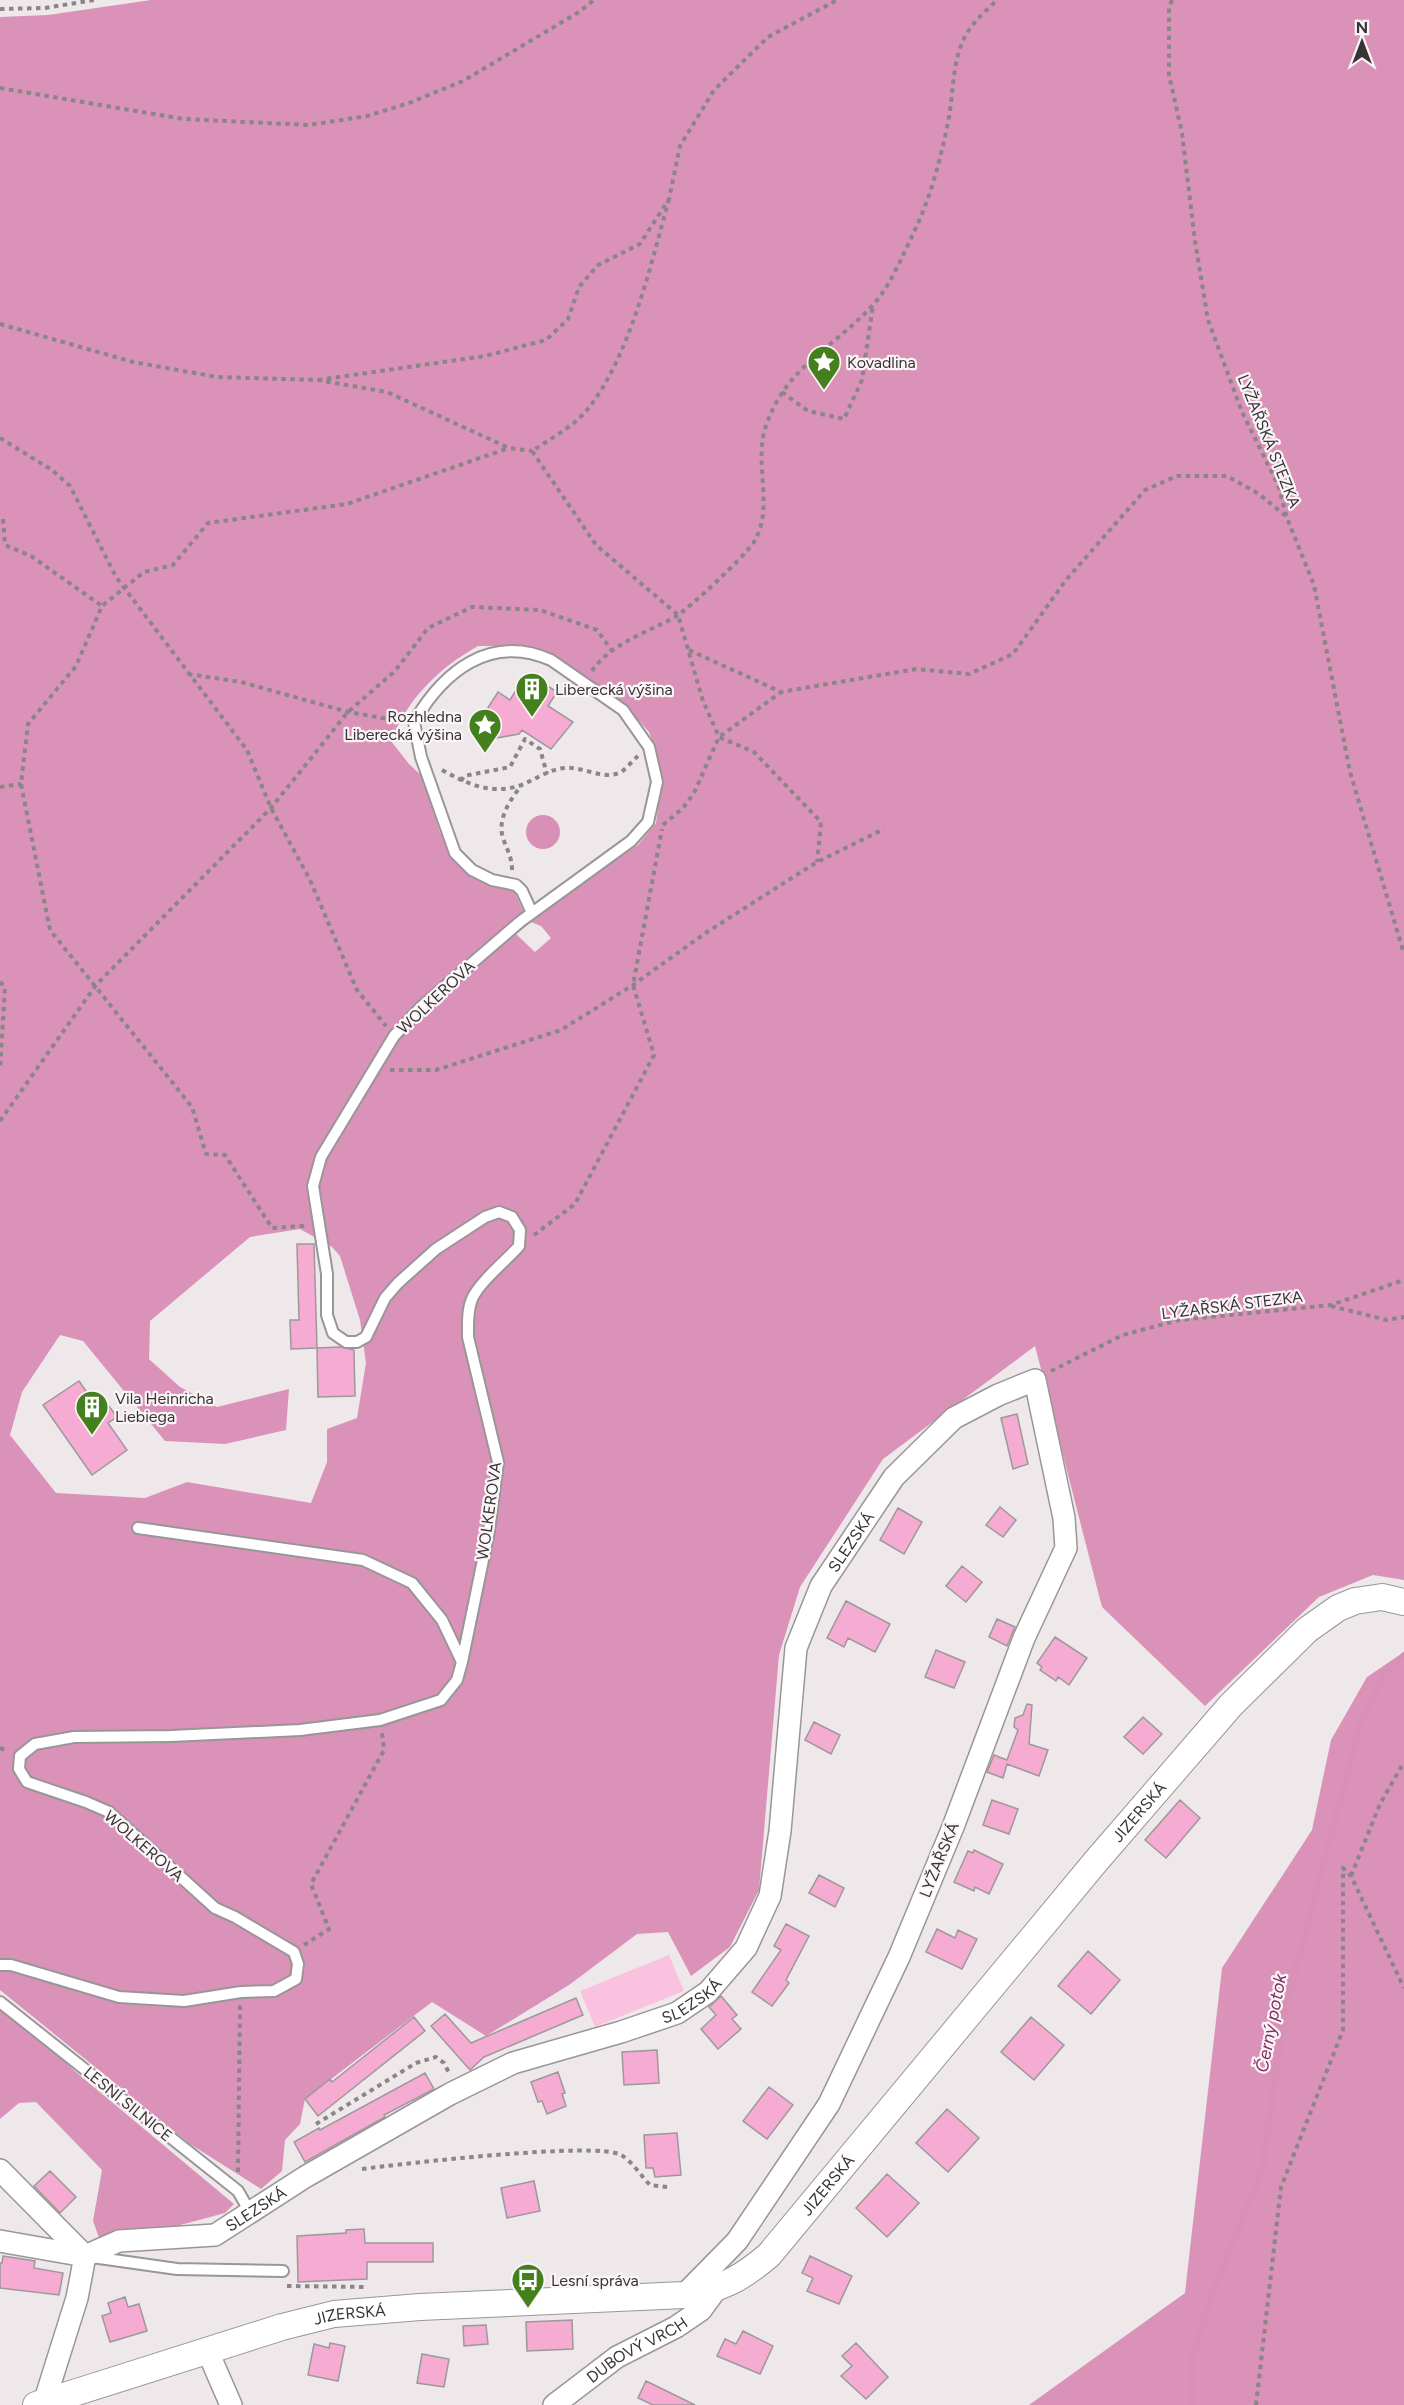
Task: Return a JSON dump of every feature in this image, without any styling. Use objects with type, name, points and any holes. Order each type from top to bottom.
[{"type":"street","name":"SLEZSKÁ","points":[[86,2256],[119,2241],[215,2235],[450,2094],[513,2063],[621,2032],[677,2013],[708,1992],[746,1948],[770,1896],[780,1831],[796,1648],[821,1586],[894,1477],[939,1432],[954,1418],[998,1395],[1035,1380]]},
{"type":"street","name":"LYŽAŘSKÁ","points":[[684,2295],[737,2241],[830,2104],[899,1957],[953,1827],[1024,1638],[1066,1548],[1064,1518],[1035,1380]]},
{"type":"street","name":"JIZERSKÁ","points":[[40,2404],[282,2327],[345,2313],[420,2307],[684,2295],[717,2288],[737,2280],[769,2255],[1097,1860],[1231,1705],[1307,1630],[1338,1608],[1355,1601],[1382,1597],[1404,1602]]},
{"type":"street","points":[[0,2170],[86,2256]]},
{"type":"street","points":[[0,2241],[86,2256]]},
{"type":"street","name":"JIZERSKÁ","points":[[40,2404],[77,2298],[86,2256]]},
{"type":"street","name":"DUBOVÝ VRCH","points":[[554,2405],[617,2357],[676,2327],[701,2310],[717,2288]]},
{"type":"street","points":[[208,2352],[231,2405]]},
{"type":"lane","name":"WOLKEROVA","points":[[294,1952],[235,1917],[215,1908],[110,1812],[27,1782],[19,1769],[20,1756],[35,1744],[74,1737],[171,1736],[300,1730],[380,1720],[441,1700],[457,1680],[489,1531],[498,1462],[468,1337],[468,1320],[472,1299],[481,1286],[519,1246],[520,1230],[512,1217],[499,1212],[485,1217],[436,1249],[398,1283],[385,1298],[366,1337],[357,1342],[346,1342],[333,1333],[327,1315],[327,1274],[314,1186],[321,1157],[371,1070],[394,1036],[421,1007],[532,913],[631,842],[648,822],[657,782],[649,747],[623,710],[587,679],[538,655],[512,651],[474,659],[439,685],[427,699],[414,722],[421,757],[454,853],[472,870],[492,880],[516,885]]},
{"type":"lane","points":[[516,885],[522,891],[532,913]]},
{"type":"lane","points":[[138,1528],[363,1560],[412,1583],[442,1620],[462,1662]]},
{"type":"lane","points":[[0,1965],[11,1965],[119,1997],[183,2001],[241,1992],[274,1991],[296,1979],[298,1964],[294,1952]]},
{"type":"lane","name":"LESNÍ SILNICE","points":[[0,2002],[238,2191],[250,2212]]},
{"type":"lane","points":[[86,2256],[177,2269],[283,2271]]},
{"type":"path","points":[[0,9],[45,8],[94,0]]},
{"type":"path","points":[[0,88],[184,119],[261,124],[321,123],[368,116],[409,103],[463,81],[579,12],[594,0]]},
{"type":"path","points":[[0,324],[133,362],[217,378],[318,380],[387,392],[509,448],[532,452],[587,411],[610,374],[631,325],[669,199],[680,146],[714,90],[768,37],[837,0]]},
{"type":"path","points":[[587,679],[599,662],[612,651],[678,615],[735,564],[754,541],[764,513],[761,453],[765,427],[782,392],[799,370],[873,304],[894,272],[933,188],[949,116],[954,69],[963,42],[968,30],[997,0]]},
{"type":"path","name":"LYŽAŘSKÁ STEZKA","points":[[1172,0],[1169,7],[1169,75],[1182,133],[1195,241],[1208,320],[1242,412],[1278,485],[1287,518],[1314,585],[1350,772],[1404,954]]},
{"type":"path","points":[[318,380],[484,356],[546,340],[568,319],[579,287],[598,265],[640,244],[669,199]]},
{"type":"path","points":[[782,392],[808,411],[844,419],[862,380],[873,304]]},
{"type":"path","points":[[0,438],[52,470],[70,486],[116,577],[247,750],[271,808],[310,880],[357,990],[394,1036]]},
{"type":"path","points":[[321,1225],[272,1228],[225,1155],[206,1154],[192,1107],[50,930],[21,784],[28,724],[76,666],[102,606],[144,572],[173,565],[208,523],[347,504],[509,448]]},
{"type":"path","points":[[532,452],[596,545],[678,615],[703,701],[718,737],[754,752],[821,822],[817,862]]},
{"type":"path","points":[[519,1246],[575,1204],[654,1055],[633,985],[663,825],[683,808],[694,792],[718,737],[781,692],[916,669],[969,674],[1012,654],[1066,580],[1145,490],[1177,476],[1227,476],[1259,494],[1287,518]]},
{"type":"path","points":[[3,519],[5,545],[32,556],[102,606]]},
{"type":"path","points":[[0,1121],[96,985],[271,808],[348,712],[395,671],[428,628],[472,607],[540,610],[597,630],[612,651]]},
{"type":"path","points":[[689,650],[781,692]]},
{"type":"path","points":[[188,674],[241,682],[348,712],[392,721]]},
{"type":"path","points":[[461,781],[464,776],[510,767],[525,739],[540,749],[547,774]]},
{"type":"path","points":[[421,757],[461,781],[481,788],[501,790],[522,785],[558,769],[577,767],[594,774],[608,775],[621,772],[649,747]]},
{"type":"path","points":[[0,787],[21,784]]},
{"type":"path","points":[[516,885],[512,875],[512,856],[502,836],[502,819],[509,801],[522,785]]},
{"type":"path","points":[[371,1070],[436,1070],[561,1030],[633,985],[707,932],[817,862],[884,829]]},
{"type":"path","points":[[0,982],[5,987],[0,1070]]},
{"type":"path","name":"LYŽAŘSKÁ STEZKA","points":[[1035,1380],[1124,1335],[1179,1320],[1331,1305],[1404,1280]]},
{"type":"path","points":[[1331,1305],[1387,1320],[1404,1317]]},
{"type":"path","points":[[294,1952],[329,1929],[311,1884],[384,1749],[380,1720]]},
{"type":"path","points":[[1351,1876],[1380,1804],[1404,1762]]},
{"type":"path","points":[[1256,2405],[1281,2187],[1343,2030],[1343,1868],[1351,1876],[1404,1988]]},
{"type":"path","points":[[238,2191],[241,1992]]},
{"type":"path","points":[[316,2124],[416,2062],[435,2057],[444,2062],[452,2077],[450,2094]]},
{"type":"path","points":[[357,2170],[524,2154],[602,2150],[622,2155],[650,2185],[668,2187]]},
{"type":"shaded area","points":[[151,0],[1404,0],[1404,1580],[1373,1575],[1319,1597],[1205,1706],[1102,1607],[1035,1346],[883,1459],[800,1587],[779,1655],[759,1890],[730,1947],[691,1976],[668,1932],[637,1934],[569,1985],[486,2036],[432,2002],[305,2099],[300,2124],[285,2140],[282,2171],[261,2189],[190,2144],[0,1990],[0,17],[48,15]],"holes":[[[478,646],[509,646],[542,651],[587,678],[629,710],[649,732],[658,756],[661,784],[656,823],[638,845],[526,917],[514,891],[506,884],[485,882],[467,874],[451,856],[440,832],[422,776],[391,741],[406,711],[426,686],[450,664]],[[531,922],[541,926],[551,938],[535,952],[516,934]],[[300,1229],[332,1247],[340,1256],[360,1320],[366,1363],[357,1418],[327,1429],[327,1462],[311,1503],[187,1482],[145,1498],[56,1493],[10,1435],[22,1392],[60,1335],[83,1341],[165,1441],[225,1444],[286,1430],[289,1389],[217,1407],[180,1387],[149,1359],[150,1321],[250,1237]]]},
{"type":"shaded area","points":[[543,815],[555,820],[560,832],[555,844],[543,849],[531,844],[526,832],[531,820]]},
{"type":"shaded area","points":[[1404,1652],[1404,2405],[1029,2405],[1185,2293],[1222,1968],[1312,1830],[1331,1740],[1367,1677]]},
{"type":"shaded area","points":[[669,1955],[684,1991],[595,2027],[580,1991]]},
{"type":"shaded area","points":[[0,2002],[77,2073],[234,2204],[225,2213],[102,2246],[93,2221],[102,2170],[36,2102],[19,2103],[0,2119]]},
{"type":"building","name":"Liberecká výšina","points":[[532,676],[557,692],[548,706],[573,722],[551,749],[522,730],[519,734],[486,740],[482,717],[498,692],[510,700],[518,687],[523,690]]},
{"type":"building","points":[[297,1244],[314,1244],[317,1348],[291,1349],[290,1320],[299,1320]]},
{"type":"building","points":[[341,1347],[354,1350],[355,1396],[318,1397],[317,1348]]},
{"type":"building","name":"Vila Heinricha Liebiega","points":[[79,1381],[98,1408],[106,1402],[117,1417],[108,1423],[127,1450],[92,1475],[43,1405]]},
{"type":"building","points":[[1017,1414],[1028,1464],[1013,1469],[1001,1418]]},
{"type":"building","points":[[1000,1507],[1016,1520],[1003,1537],[986,1525]]},
{"type":"building","points":[[898,1508],[922,1522],[904,1554],[880,1540]]},
{"type":"building","points":[[962,1566],[982,1582],[966,1602],[946,1586]]},
{"type":"building","points":[[846,1601],[890,1624],[875,1652],[848,1638],[844,1647],[827,1638]]},
{"type":"building","points":[[997,1619],[1015,1627],[1007,1646],[989,1637]]},
{"type":"building","points":[[1055,1637],[1087,1658],[1069,1685],[1058,1677],[1056,1681],[1040,1670],[1042,1667],[1037,1663]]},
{"type":"building","points":[[936,1650],[965,1662],[954,1688],[925,1677]]},
{"type":"building","points":[[1027,1704],[1032,1705],[1029,1744],[1048,1750],[1039,1776],[1007,1764],[1003,1778],[987,1772],[994,1755],[1007,1760],[1018,1730],[1014,1727],[1015,1718],[1023,1715]]},
{"type":"building","points":[[1143,1717],[1162,1734],[1143,1754],[1124,1737]]},
{"type":"building","points":[[814,1722],[840,1735],[831,1754],[805,1740]]},
{"type":"building","points":[[992,1800],[1018,1809],[1009,1834],[983,1825]]},
{"type":"building","points":[[1180,1800],[1200,1818],[1166,1858],[1145,1840]]},
{"type":"building","points":[[974,1850],[1003,1864],[989,1894],[975,1887],[974,1891],[954,1882],[968,1851],[973,1853]]},
{"type":"building","points":[[819,1875],[844,1888],[835,1907],[809,1893]]},
{"type":"building","points":[[786,1924],[809,1936],[786,1980],[789,1983],[772,2006],[752,1992],[781,1950],[774,1946]]},
{"type":"building","points":[[937,1929],[955,1938],[958,1930],[977,1939],[962,1969],[926,1952]]},
{"type":"building","points":[[1088,1951],[1120,1980],[1091,2014],[1058,1986]]},
{"type":"building","points":[[721,1996],[737,2015],[732,2019],[741,2029],[718,2049],[701,2029],[716,2015],[709,2007]]},
{"type":"building","points":[[576,1998],[583,2015],[484,2057],[470,2070],[431,2026],[445,2014],[471,2043]]},
{"type":"building","points":[[414,2017],[425,2031],[318,2116],[305,2099],[330,2079],[332,2082]]},
{"type":"building","points":[[1031,2017],[1064,2045],[1034,2080],[1001,2052]]},
{"type":"building","points":[[657,2050],[659,2083],[624,2085],[622,2052]]},
{"type":"building","points":[[558,2072],[565,2093],[562,2094],[566,2106],[547,2114],[542,2101],[538,2102],[531,2082]]},
{"type":"building","points":[[425,2073],[434,2089],[384,2115],[385,2117],[305,2162],[294,2142]]},
{"type":"building","points":[[769,2087],[793,2105],[767,2139],[743,2121]]},
{"type":"building","points":[[947,2109],[979,2138],[948,2172],[916,2143]]},
{"type":"building","points":[[677,2133],[681,2175],[655,2177],[653,2168],[646,2168],[644,2135]]},
{"type":"building","points":[[50,2171],[76,2197],[60,2213],[34,2186]]},
{"type":"building","points":[[887,2174],[919,2203],[887,2237],[856,2208]]},
{"type":"building","points":[[534,2181],[540,2211],[507,2218],[501,2188]]},
{"type":"building","points":[[364,2229],[365,2243],[433,2243],[433,2262],[367,2262],[367,2279],[298,2282],[297,2236],[346,2233],[346,2230]]},
{"type":"building","points":[[3,2256],[35,2261],[34,2268],[63,2273],[59,2295],[0,2288],[0,2263],[2,2263]]},
{"type":"building","points":[[810,2256],[852,2276],[839,2304],[807,2291],[813,2278],[802,2273]]},
{"type":"building","points":[[125,2297],[128,2307],[139,2304],[147,2331],[110,2342],[102,2316],[111,2313],[108,2303]]},
{"type":"building","points":[[572,2320],[573,2349],[527,2351],[526,2322]]},
{"type":"building","points":[[486,2325],[488,2344],[464,2346],[463,2326]]},
{"type":"building","points":[[743,2331],[773,2346],[760,2374],[717,2356],[725,2339],[736,2344]]},
{"type":"building","points":[[330,2343],[345,2346],[338,2381],[308,2375],[314,2344],[329,2348]]},
{"type":"building","points":[[856,2343],[888,2377],[866,2399],[841,2376],[852,2366],[842,2356]]},
{"type":"building","points":[[422,2354],[449,2359],[444,2387],[417,2383]]},
{"type":"building","points":[[646,2381],[695,2405],[653,2405],[638,2398]]},
{"type":"waterway","name":"Černý potok","points":[[1191,2405],[1193,2355],[1213,2292],[1262,2170],[1285,2010],[1361,1722],[1382,1677],[1404,1655]]},
{"type":"place","name":"Kovadlina","points":[[824,391]]},
{"type":"place","name":"Liberecká výšina","points":[[532,718]]},
{"type":"place","name":"Rozhledna Liberecká výšina","points":[[485,754]]},
{"type":"place","name":"Vila Heinricha Liebiega","points":[[92,1436]]},
{"type":"place","name":"Lesní správa","points":[[528,2309]]}]
